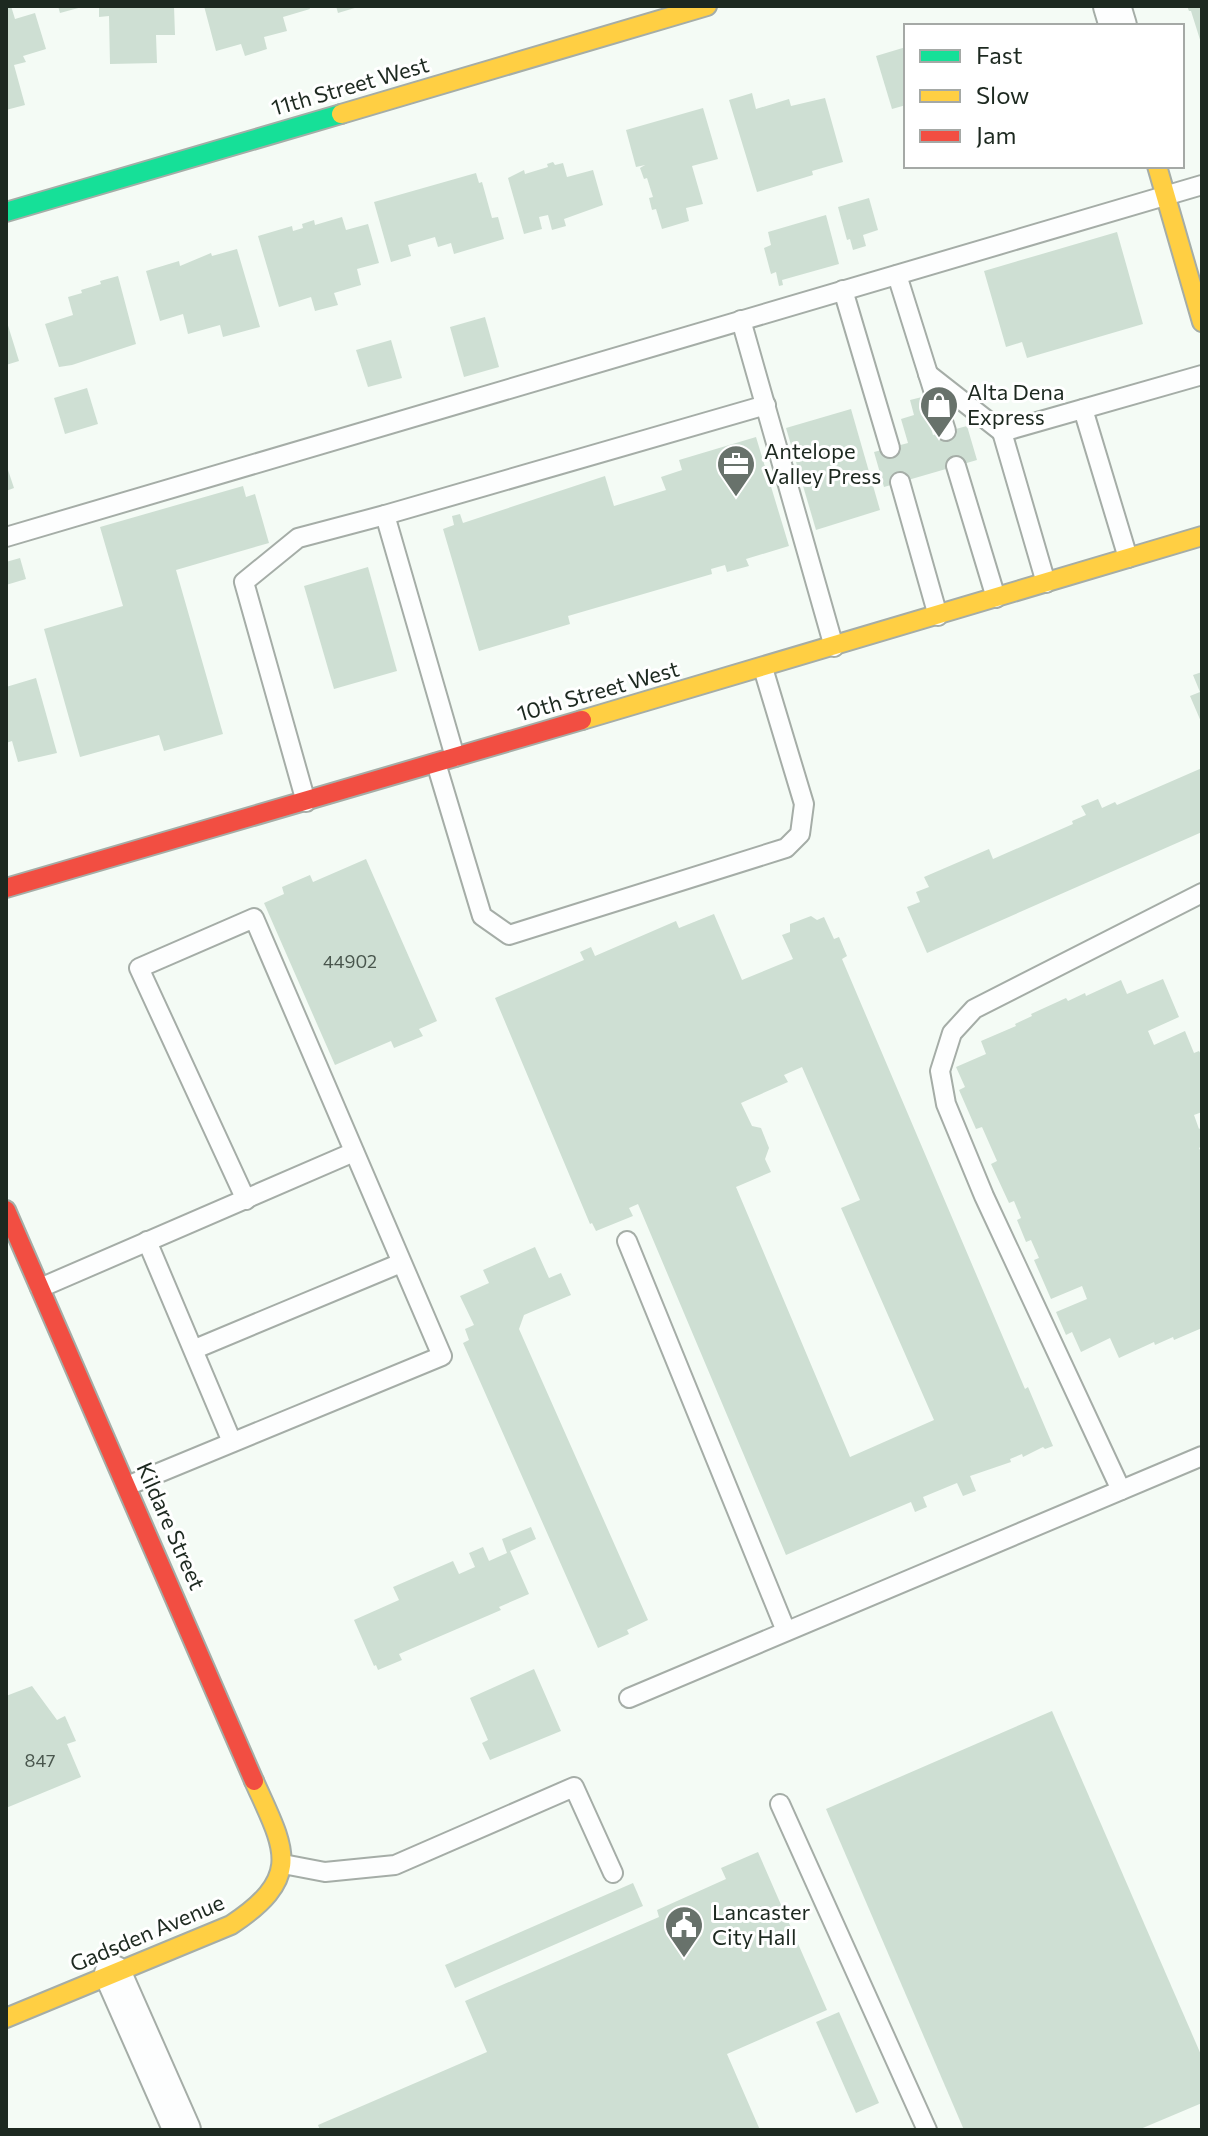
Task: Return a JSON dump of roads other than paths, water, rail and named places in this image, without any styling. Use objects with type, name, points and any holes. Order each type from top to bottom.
[{"type":"street","name":"11th Street West","points":[[6,212],[707,6]]},
{"type":"street","points":[[1158,168],[1202,322]]},
{"type":"street","name":"10th Street West","points":[[6,888],[763,668],[1202,536]]},
{"type":"street","name":"Kildare Street","points":[[6,1210],[281,1842],[283,1864]]},
{"type":"street","name":"Gadsden Avenue","points":[[6,2018],[246,1916],[268,1894],[283,1864]]},
{"type":"street","points":[[113,1974],[182,2130]]},
{"type":"lane","points":[[6,537],[1202,185]]},
{"type":"lane","points":[[897,275],[946,431]]},
{"type":"lane","points":[[843,290],[890,448]]},
{"type":"lane","points":[[741,320],[834,647]]},
{"type":"lane","points":[[928,374],[1002,432],[1046,583]]},
{"type":"lane","points":[[1002,432],[1202,375]]},
{"type":"lane","points":[[306,802],[244,582],[298,538],[766,405]]},
{"type":"lane","points":[[1083,409],[1128,558]]},
{"type":"lane","points":[[956,466],[996,598]]},
{"type":"lane","points":[[900,482],[938,616]]},
{"type":"lane","points":[[385,515],[455,757]]},
{"type":"lane","points":[[436,763],[482,916],[509,935],[786,848],[800,834],[804,804],[763,668]]},
{"type":"lane","points":[[1121,1490],[984,1196],[946,1104],[940,1071],[952,1033],[974,1009],[1202,893]]},
{"type":"lane","points":[[127,1486],[442,1356],[254,918],[139,968],[246,1200]]},
{"type":"lane","points":[[40,1288],[354,1152]]},
{"type":"lane","points":[[147,1241],[232,1442]]},
{"type":"lane","points":[[627,1241],[786,1631]]},
{"type":"lane","points":[[195,1349],[401,1263]]},
{"type":"lane","points":[[629,1698],[1202,1456]]},
{"type":"lane","points":[[283,1864],[325,1872],[395,1865],[574,1787],[613,1873]]},
{"type":"lane","points":[[780,1804],[927,2130]]},
{"type":"place","name":"Alta Dena Express","points":[[939,439]]},
{"type":"place","name":"Antelope Valley Press","points":[[736,498]]},
{"type":"place","name":"Lancaster City Hall","points":[[684,1959]]}]
